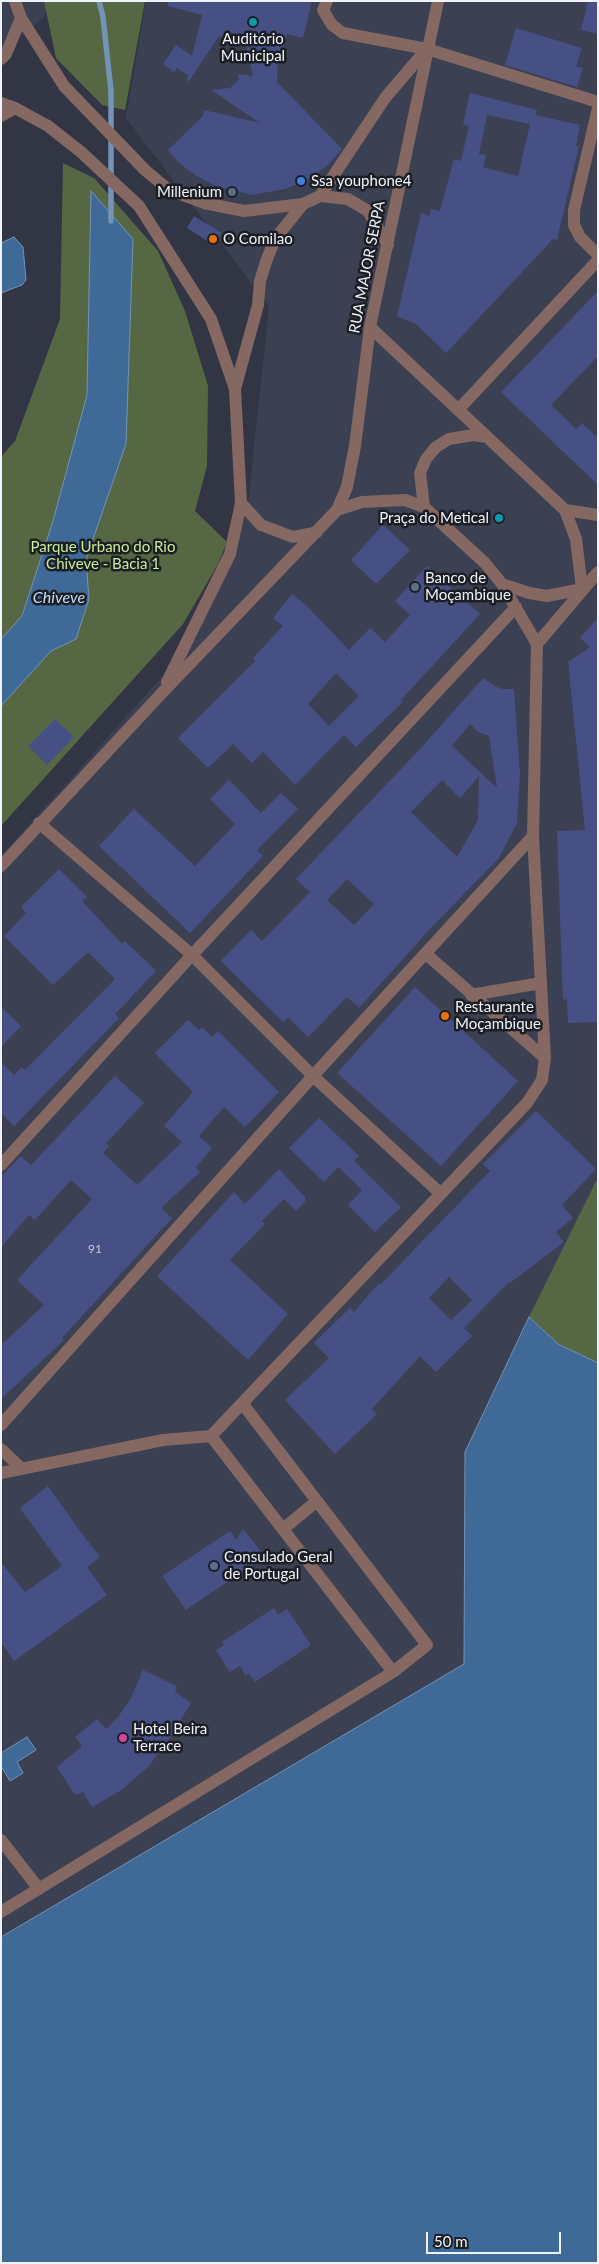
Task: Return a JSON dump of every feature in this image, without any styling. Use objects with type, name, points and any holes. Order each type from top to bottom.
[{"type":"street","points":[[15,1],[21,18],[64,86],[145,170],[169,190],[204,203],[244,211],[303,204],[320,196],[385,98],[427,49]]},
{"type":"street","points":[[326,1],[324,10],[332,25],[343,33],[427,49],[598,102]]},
{"type":"street","name":"RUA MAJOR SERPA","points":[[1,866],[39,823],[337,510],[347,487],[355,446],[370,327],[438,1]]},
{"type":"street","points":[[1,59],[6,54],[21,18]]},
{"type":"street","points":[[1,103],[15,108],[48,126],[81,152],[139,206],[211,319],[236,389],[241,503],[230,554],[161,694]]},
{"type":"street","points":[[1,116],[15,108]]},
{"type":"street","points":[[598,108],[574,210],[574,225],[580,237],[598,255]]},
{"type":"street","points":[[320,196],[348,199],[368,211],[388,244]]},
{"type":"street","points":[[236,389],[258,306],[260,281],[267,259],[275,239],[303,204]]},
{"type":"street","points":[[458,410],[598,260]]},
{"type":"street","points":[[370,327],[565,510],[576,539],[582,589]]},
{"type":"street","points":[[424,507],[420,473],[426,459],[436,447],[449,439],[473,435],[487,437]]},
{"type":"street","points":[[1,1473],[163,1440],[211,1436],[528,1102],[542,1080],[545,1058],[533,836],[537,644],[502,584],[485,563],[424,507],[405,500],[362,502],[337,510]]},
{"type":"street","points":[[241,503],[261,525],[293,537],[317,532]]},
{"type":"street","points":[[565,510],[598,515]]},
{"type":"street","points":[[537,644],[598,572]]},
{"type":"street","points":[[502,584],[529,593],[547,596],[582,589]]},
{"type":"street","points":[[1,1165],[192,955],[516,607]]},
{"type":"street","points":[[39,823],[192,955],[314,1076],[440,1193]]},
{"type":"street","points":[[1,1425],[314,1076],[533,836]]},
{"type":"street","points":[[426,954],[545,1058]]},
{"type":"street","points":[[471,995],[541,983]]},
{"type":"street","points":[[1,1912],[393,1672],[427,1645],[242,1403]]},
{"type":"street","points":[[211,1436],[393,1672]]},
{"type":"street","points":[[1,1449],[21,1468]]},
{"type":"street","points":[[283,1529],[317,1501]]},
{"type":"street","points":[[1,1840],[39,1888]]},
{"type":"shaded area","points":[[1,1],[44,1],[48,13],[1,54]]},
{"type":"shaded area","points":[[146,1],[598,1],[598,1177],[465,1452],[464,1664],[1,1937],[1,856],[196,639],[248,506],[269,306],[126,118]]},
{"type":"green space","points":[[44,1],[145,1],[125,110],[102,105],[56,58]]},
{"type":"green space","name":"Parque Urbano do Rio Chiveve - Bacia 1","points":[[63,163],[94,178],[158,251],[185,311],[208,386],[207,466],[195,511],[227,542],[218,564],[183,624],[1,826],[1,457],[15,441],[60,319]]},
{"type":"green space","points":[[598,1177],[598,1363],[558,1344],[529,1317]]},
{"type":"water","name":"Chiveve","points":[[91,191],[133,239],[126,444],[86,559],[89,599],[76,639],[51,651],[1,706],[1,639],[22,616],[53,521],[87,395]]},
{"type":"water","points":[[14,237],[23,247],[26,280],[22,285],[1,293],[1,243]]},
{"type":"water","points":[[529,1317],[558,1344],[598,1363],[598,2263],[1,2263],[1,1937],[464,1664],[465,1452]]},
{"type":"water","points":[[27,1737],[36,1750],[17,1762],[23,1773],[10,1781],[1,1766],[1,1753]]},
{"type":"building","points":[[168,1],[312,1],[303,38],[287,34],[281,57],[278,56],[277,82],[342,149],[328,165],[307,180],[285,189],[252,195],[214,185],[195,175],[178,162],[168,150],[203,116],[204,110],[260,123],[211,90],[230,88],[239,80],[238,74],[253,76],[246,45],[219,36],[187,84],[188,75],[177,68],[174,72],[163,64],[176,45],[192,56],[202,15],[168,6]]},
{"type":"building","points":[[588,1],[598,1],[598,34],[581,30]]},
{"type":"building","points":[[516,28],[582,48],[576,66],[583,68],[577,87],[505,65]]},
{"type":"building","points":[[470,93],[537,110],[536,115],[580,125],[576,146],[579,146],[557,240],[553,239],[446,353],[416,324],[397,316],[421,213],[430,216],[431,209],[440,211],[454,159],[461,161],[469,126],[463,124]],"holes":[[[487,115],[530,124],[518,176],[483,167],[486,155],[479,154]]]},
{"type":"building","points":[[194,216],[222,233],[214,245],[187,228]]},
{"type":"building","points":[[598,291],[598,356],[551,405],[576,429],[582,423],[598,438],[598,485],[501,392]]},
{"type":"building","points":[[383,525],[410,550],[376,584],[351,560]]},
{"type":"building","points":[[427,566],[480,614],[401,700],[403,702],[356,747],[344,735],[295,785],[263,752],[252,763],[233,744],[208,768],[178,738],[255,661],[253,658],[283,626],[273,618],[292,594],[306,605],[349,650],[370,628],[385,642],[410,615],[395,601]],"holes":[[[336,673],[359,696],[329,726],[308,704]]]},
{"type":"building","points":[[598,618],[598,1022],[568,1023],[567,999],[563,1000],[557,831],[585,830],[568,662],[590,647],[580,638]]},
{"type":"building","points":[[483,678],[494,686],[503,689],[514,689],[520,774],[517,823],[499,858],[427,932],[359,1008],[347,997],[308,1037],[288,1017],[283,1022],[221,961],[251,930],[262,941],[310,892],[296,879],[423,746]],"holes":[[[470,724],[478,732],[489,736],[497,788],[452,746]],[[479,776],[478,820],[457,857],[411,812],[442,780],[460,798]],[[347,879],[374,904],[354,925],[327,900]]]},
{"type":"building","points":[[55,719],[74,737],[47,765],[28,746]]},
{"type":"building","points":[[229,780],[261,813],[281,793],[298,809],[257,850],[263,856],[190,933],[99,846],[134,809],[195,866],[235,824],[210,799]]},
{"type":"building","points":[[59,869],[87,897],[82,901],[122,944],[125,941],[156,971],[115,1014],[119,1018],[14,1126],[1,1113],[1,1062],[14,1075],[22,1067],[25,1070],[115,979],[88,952],[53,985],[4,936],[26,913],[21,907]]},
{"type":"building","points":[[415,987],[518,1081],[441,1166],[337,1073]]},
{"type":"building","points":[[1,1007],[21,1026],[1,1047]]},
{"type":"building","points":[[188,1020],[199,1030],[202,1027],[212,1037],[218,1031],[279,1092],[245,1127],[224,1107],[199,1136],[212,1148],[196,1167],[200,1172],[161,1208],[172,1218],[62,1338],[64,1340],[1,1399],[1,1345],[44,1305],[17,1280],[92,1199],[71,1180],[35,1220],[29,1215],[1,1247],[1,1177],[21,1156],[31,1165],[115,1076],[144,1103],[106,1143],[109,1146],[103,1153],[137,1185],[182,1142],[164,1126],[193,1092],[155,1053]]},
{"type":"building","points":[[536,1111],[596,1169],[562,1205],[573,1218],[556,1232],[564,1242],[509,1282],[464,1328],[472,1336],[436,1372],[420,1356],[372,1409],[377,1414],[335,1454],[285,1400],[329,1358],[314,1343],[350,1308],[354,1312],[379,1283],[381,1284],[490,1171],[483,1164]],"holes":[[[449,1277],[472,1300],[451,1320],[429,1298]]]},
{"type":"building","points":[[319,1118],[359,1156],[354,1161],[401,1207],[375,1232],[348,1205],[362,1190],[338,1167],[324,1182],[289,1148]]},
{"type":"building","points":[[279,1169],[305,1197],[305,1202],[296,1211],[284,1199],[262,1221],[265,1224],[230,1260],[288,1314],[248,1360],[157,1276],[234,1192],[245,1204]]},
{"type":"building","points":[[48,1486],[100,1557],[87,1567],[107,1595],[14,1661],[1,1642],[1,1562],[25,1592],[62,1566],[20,1508]]},
{"type":"building","name":"Consulado Geral de Portugal","points":[[243,1529],[265,1556],[186,1610],[162,1576],[230,1531],[236,1540]]},
{"type":"building","points":[[274,1608],[278,1615],[287,1609],[311,1645],[255,1682],[249,1673],[246,1676],[240,1666],[230,1672],[216,1650],[224,1645],[222,1642]]},
{"type":"building","name":"Hotel Beira Terrace","points":[[143,1670],[177,1686],[175,1692],[191,1703],[169,1739],[148,1767],[120,1791],[92,1807],[83,1792],[75,1795],[57,1767],[82,1746],[75,1737],[97,1719],[106,1729],[118,1717],[130,1700]]},
{"type":"waterway","points":[[99,1],[103,17],[111,91],[111,221]]},
{"type":"place","name":"Auditório Municipal","points":[[253,22]]},
{"type":"place","name":"Ssa youphone4","points":[[301,181]]},
{"type":"place","name":"Millenium","points":[[232,192]]},
{"type":"place","name":"O Comilao","points":[[213,239]]},
{"type":"place","name":"Praça do Metical","points":[[499,518]]},
{"type":"place","name":"Banco de Moçambique","points":[[415,587]]},
{"type":"place","name":"Restaurante Moçambique","points":[[445,1016]]},
{"type":"place","name":"Consulado Geral de Portugal","points":[[214,1566]]},
{"type":"place","name":"Hotel Beira Terrace","points":[[123,1738]]}]
